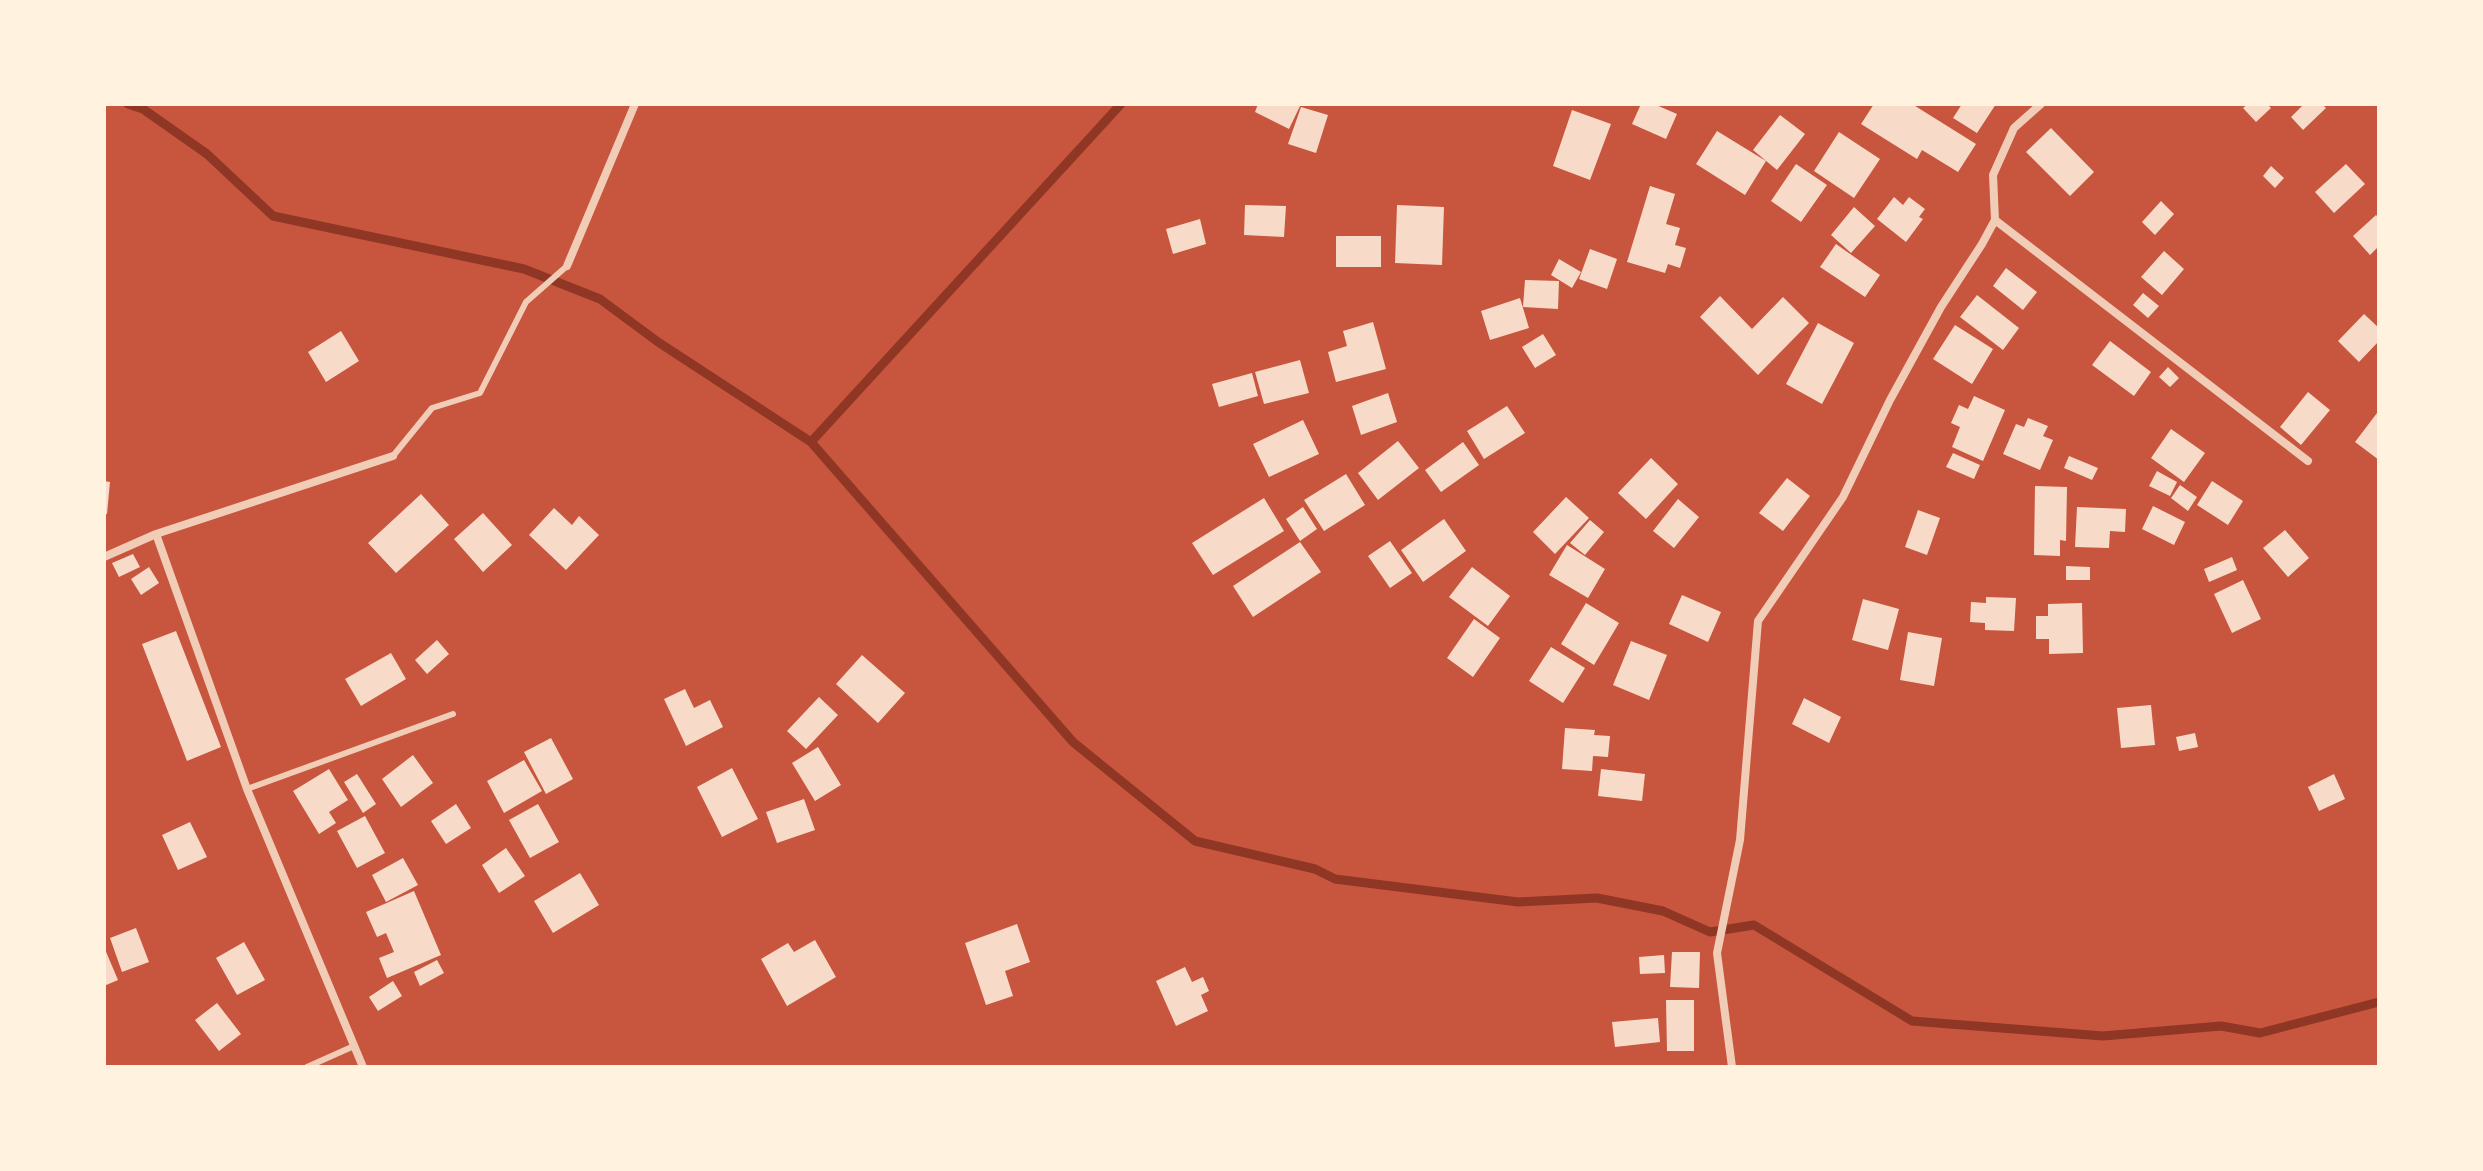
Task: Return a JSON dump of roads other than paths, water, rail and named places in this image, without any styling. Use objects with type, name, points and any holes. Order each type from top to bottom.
[{"type":"street","points":[[567,266],[635,104]]},
{"type":"street","points":[[1732,1067],[1717,953],[1740,840],[1758,621],[1843,497],[1897,386],[1941,307],[1982,244],[1995,220],[1993,175],[2014,128],[2041,104]]},
{"type":"street","points":[[1995,220],[2308,461]]},
{"type":"street","points":[[104,557],[156,534],[393,456]]},
{"type":"street","points":[[156,534],[247,789],[363,1067]]},
{"type":"lane","points":[[393,456],[432,408],[480,393],[526,302],[567,266]]},
{"type":"lane","points":[[247,789],[453,714]]},
{"type":"lane","points":[[307,1067],[354,1046]]},
{"type":"waterway","points":[[128,104],[143,109],[207,154],[273,216],[524,269],[600,299],[658,342],[811,442],[1073,742],[1195,841],[1315,869],[1335,879],[1518,902],[1597,898],[1663,911],[1710,932],[1754,925],[1912,1021],[2103,1036],[2221,1026],[2260,1033],[2379,1002]]},
{"type":"waterway","points":[[811,442],[1121,104]]}]
